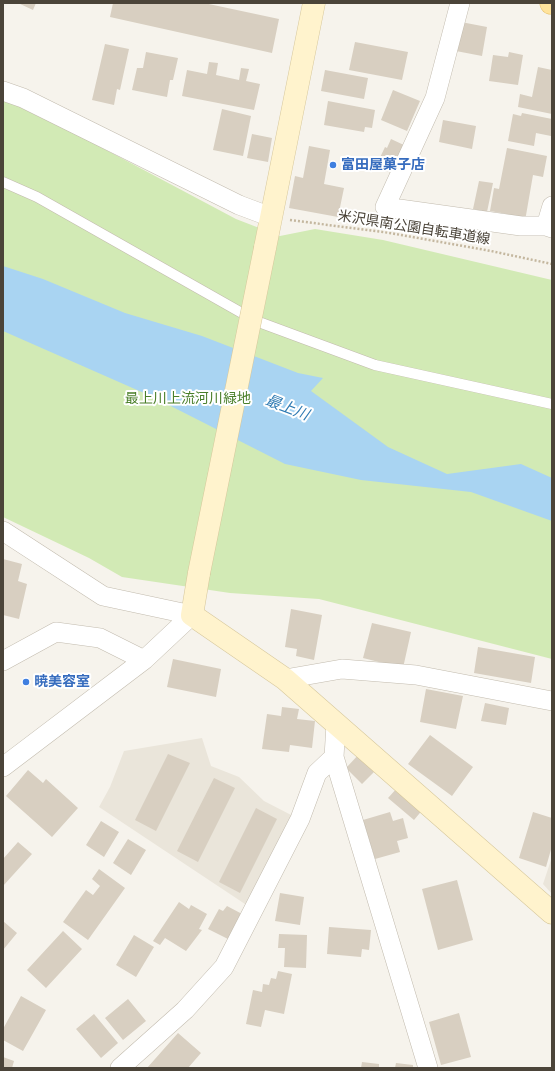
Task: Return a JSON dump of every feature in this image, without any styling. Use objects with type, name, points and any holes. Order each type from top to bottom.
[{"type":"street","points":[[3,767],[144,660],[192,615],[199,573],[314,3]]},
{"type":"street","points":[[460,3],[435,98],[385,207],[521,226],[549,227],[552,206]]},
{"type":"street","points":[[3,91],[23,98],[239,205],[271,217]]},
{"type":"street","points":[[3,531],[103,596],[192,615],[285,679],[552,913]]},
{"type":"street","points":[[3,661],[56,632],[100,638],[144,660]]},
{"type":"street","points":[[285,679],[342,669],[416,675],[552,701]]},
{"type":"street","points":[[336,724],[334,757],[428,1068]]},
{"type":"street","points":[[120,1068],[185,1010],[224,967],[300,819],[316,773],[334,757]]},
{"type":"lane","points":[[3,182],[37,197],[256,320],[375,365],[552,404]]},
{"type":"path","name":"米沢県南公園自転車道線","points":[[271,217],[390,232],[552,264]]},
{"type":"shaded area","points":[[202,738],[211,766],[239,777],[264,801],[295,817],[248,906],[99,807],[110,787],[124,751]]},
{"type":"shaded area","points":[[552,857],[552,894],[543,884]]},
{"type":"green space","name":"最上川上流河川緑地","points":[[3,98],[14,101],[236,219],[280,236],[315,229],[383,240],[552,280],[552,659],[319,599],[230,593],[122,577],[89,558],[3,517]]},
{"type":"water","name":"最上川","points":[[3,266],[43,279],[125,313],[202,336],[298,373],[323,378],[311,391],[388,447],[447,474],[521,464],[552,478],[552,521],[471,492],[361,480],[285,464],[153,397],[3,331]]},
{"type":"building","points":[[18,3],[36,3],[33,10]]},
{"type":"building","points":[[113,3],[204,3],[279,19],[272,53],[110,17]]},
{"type":"building","points":[[461,22],[487,27],[482,56],[456,51]]},
{"type":"building","points":[[355,42],[408,52],[402,80],[349,70]]},
{"type":"building","points":[[105,44],[129,49],[120,90],[117,89],[114,105],[92,100]]},
{"type":"building","points":[[146,52],[178,58],[173,80],[170,80],[167,97],[132,90],[137,68],[143,68]]},
{"type":"building","points":[[509,52],[523,55],[518,85],[489,81],[493,55],[508,57]]},
{"type":"building","points":[[209,62],[218,63],[216,75],[239,80],[241,68],[249,69],[246,81],[260,84],[254,110],[182,96],[187,70],[207,74]]},
{"type":"building","points":[[538,67],[552,70],[552,114],[518,107],[520,94],[532,97]]},
{"type":"building","points":[[325,70],[368,78],[364,99],[321,91]]},
{"type":"building","points":[[393,90],[420,101],[407,131],[381,120]]},
{"type":"building","points":[[328,101],[375,110],[372,128],[365,127],[364,132],[324,125]]},
{"type":"building","points":[[222,109],[251,116],[243,156],[213,150]]},
{"type":"building","points":[[522,113],[552,119],[551,136],[536,133],[534,146],[508,141],[513,114],[521,116]]},
{"type":"building","points":[[443,120],[476,126],[472,149],[439,142]]},
{"type":"building","points":[[252,134],[272,138],[268,162],[247,158]]},
{"type":"building","points":[[391,139],[406,146],[393,174],[376,166],[385,147],[387,148]]},
{"type":"building","points":[[309,146],[330,150],[324,184],[344,188],[338,217],[289,208],[295,176],[303,178]]},
{"type":"building","points":[[507,148],[547,156],[543,177],[533,175],[525,221],[507,218],[507,214],[490,211],[494,188],[499,189]]},
{"type":"building","points":[[479,181],[493,183],[487,212],[473,209]]},
{"type":"building","points":[[3,559],[22,564],[18,581],[27,584],[19,619],[3,615]]},
{"type":"building","points":[[291,609],[322,615],[314,660],[296,656],[297,649],[285,647]]},
{"type":"building","points":[[372,623],[411,632],[403,668],[363,658]]},
{"type":"building","points":[[478,647],[535,657],[531,683],[474,673]]},
{"type":"building","points":[[173,659],[221,669],[216,697],[167,687]]},
{"type":"building","points":[[426,689],[463,696],[456,729],[420,722]]},
{"type":"building","points":[[485,703],[509,708],[506,725],[481,721]]},
{"type":"building","points":[[282,707],[299,709],[297,719],[315,721],[312,748],[290,745],[289,752],[262,749],[267,714],[281,716]]},
{"type":"building","points":[[430,735],[473,767],[452,796],[408,764]]},
{"type":"building","points":[[361,752],[367,765],[374,772],[362,784],[346,768]]},
{"type":"building","points":[[168,754],[190,763],[156,831],[135,820]]},
{"type":"building","points":[[28,770],[43,783],[46,779],[78,808],[52,837],[6,796]]},
{"type":"building","points":[[214,778],[235,788],[198,862],[177,851]]},
{"type":"building","points":[[398,787],[424,808],[414,820],[388,798]]},
{"type":"building","points":[[256,808],[277,819],[240,893],[219,882]]},
{"type":"building","points":[[390,812],[393,821],[403,818],[408,838],[397,841],[400,852],[375,859],[363,820]]},
{"type":"building","points":[[533,812],[552,818],[552,846],[546,867],[519,858]]},
{"type":"building","points":[[101,821],[119,832],[104,857],[86,845]]},
{"type":"building","points":[[128,839],[146,850],[131,875],[113,863]]},
{"type":"building","points":[[18,842],[32,854],[3,886],[3,859]]},
{"type":"building","points":[[99,869],[125,888],[88,940],[63,922],[86,890],[93,895],[100,886],[92,879]]},
{"type":"building","points":[[457,880],[473,940],[438,950],[422,889]]},
{"type":"building","points":[[280,893],[304,897],[300,925],[275,921]]},
{"type":"building","points":[[179,902],[189,909],[191,905],[207,914],[199,929],[202,930],[186,951],[165,938],[160,945],[153,941]]},
{"type":"building","points":[[227,906],[244,915],[230,940],[208,929],[219,909],[223,911]]},
{"type":"building","points":[[3,921],[17,933],[3,950]]},
{"type":"building","points":[[329,927],[371,930],[369,950],[362,949],[361,957],[327,954]]},
{"type":"building","points":[[63,931],[82,949],[46,988],[27,970]]},
{"type":"building","points":[[279,934],[307,935],[306,968],[284,967],[285,948],[278,948]]},
{"type":"building","points":[[134,935],[154,947],[136,977],[116,965]]},
{"type":"building","points":[[278,971],[292,974],[284,1014],[265,1010],[261,1027],[246,1024],[253,990],[262,992],[263,984],[269,985],[271,978],[276,979]]},
{"type":"building","points":[[21,996],[46,1010],[23,1051],[3,1040],[3,1029]]},
{"type":"building","points":[[128,999],[146,1021],[123,1040],[105,1018]]},
{"type":"building","points":[[459,1013],[471,1057],[441,1065],[429,1022]]},
{"type":"building","points":[[94,1014],[118,1043],[101,1058],[76,1029]]},
{"type":"building","points":[[178,1033],[201,1053],[188,1068],[147,1068]]},
{"type":"building","points":[[3,1057],[14,1061],[12,1068],[3,1068]]},
{"type":"building","points":[[362,1062],[379,1064],[379,1068],[361,1068]]},
{"type":"building","points":[[396,1063],[413,1065],[413,1068],[395,1068]]},
{"type":"place","name":"富田屋菓子店","points":[[333,165]]},
{"type":"place","name":"暁美容室","points":[[26,682]]}]
